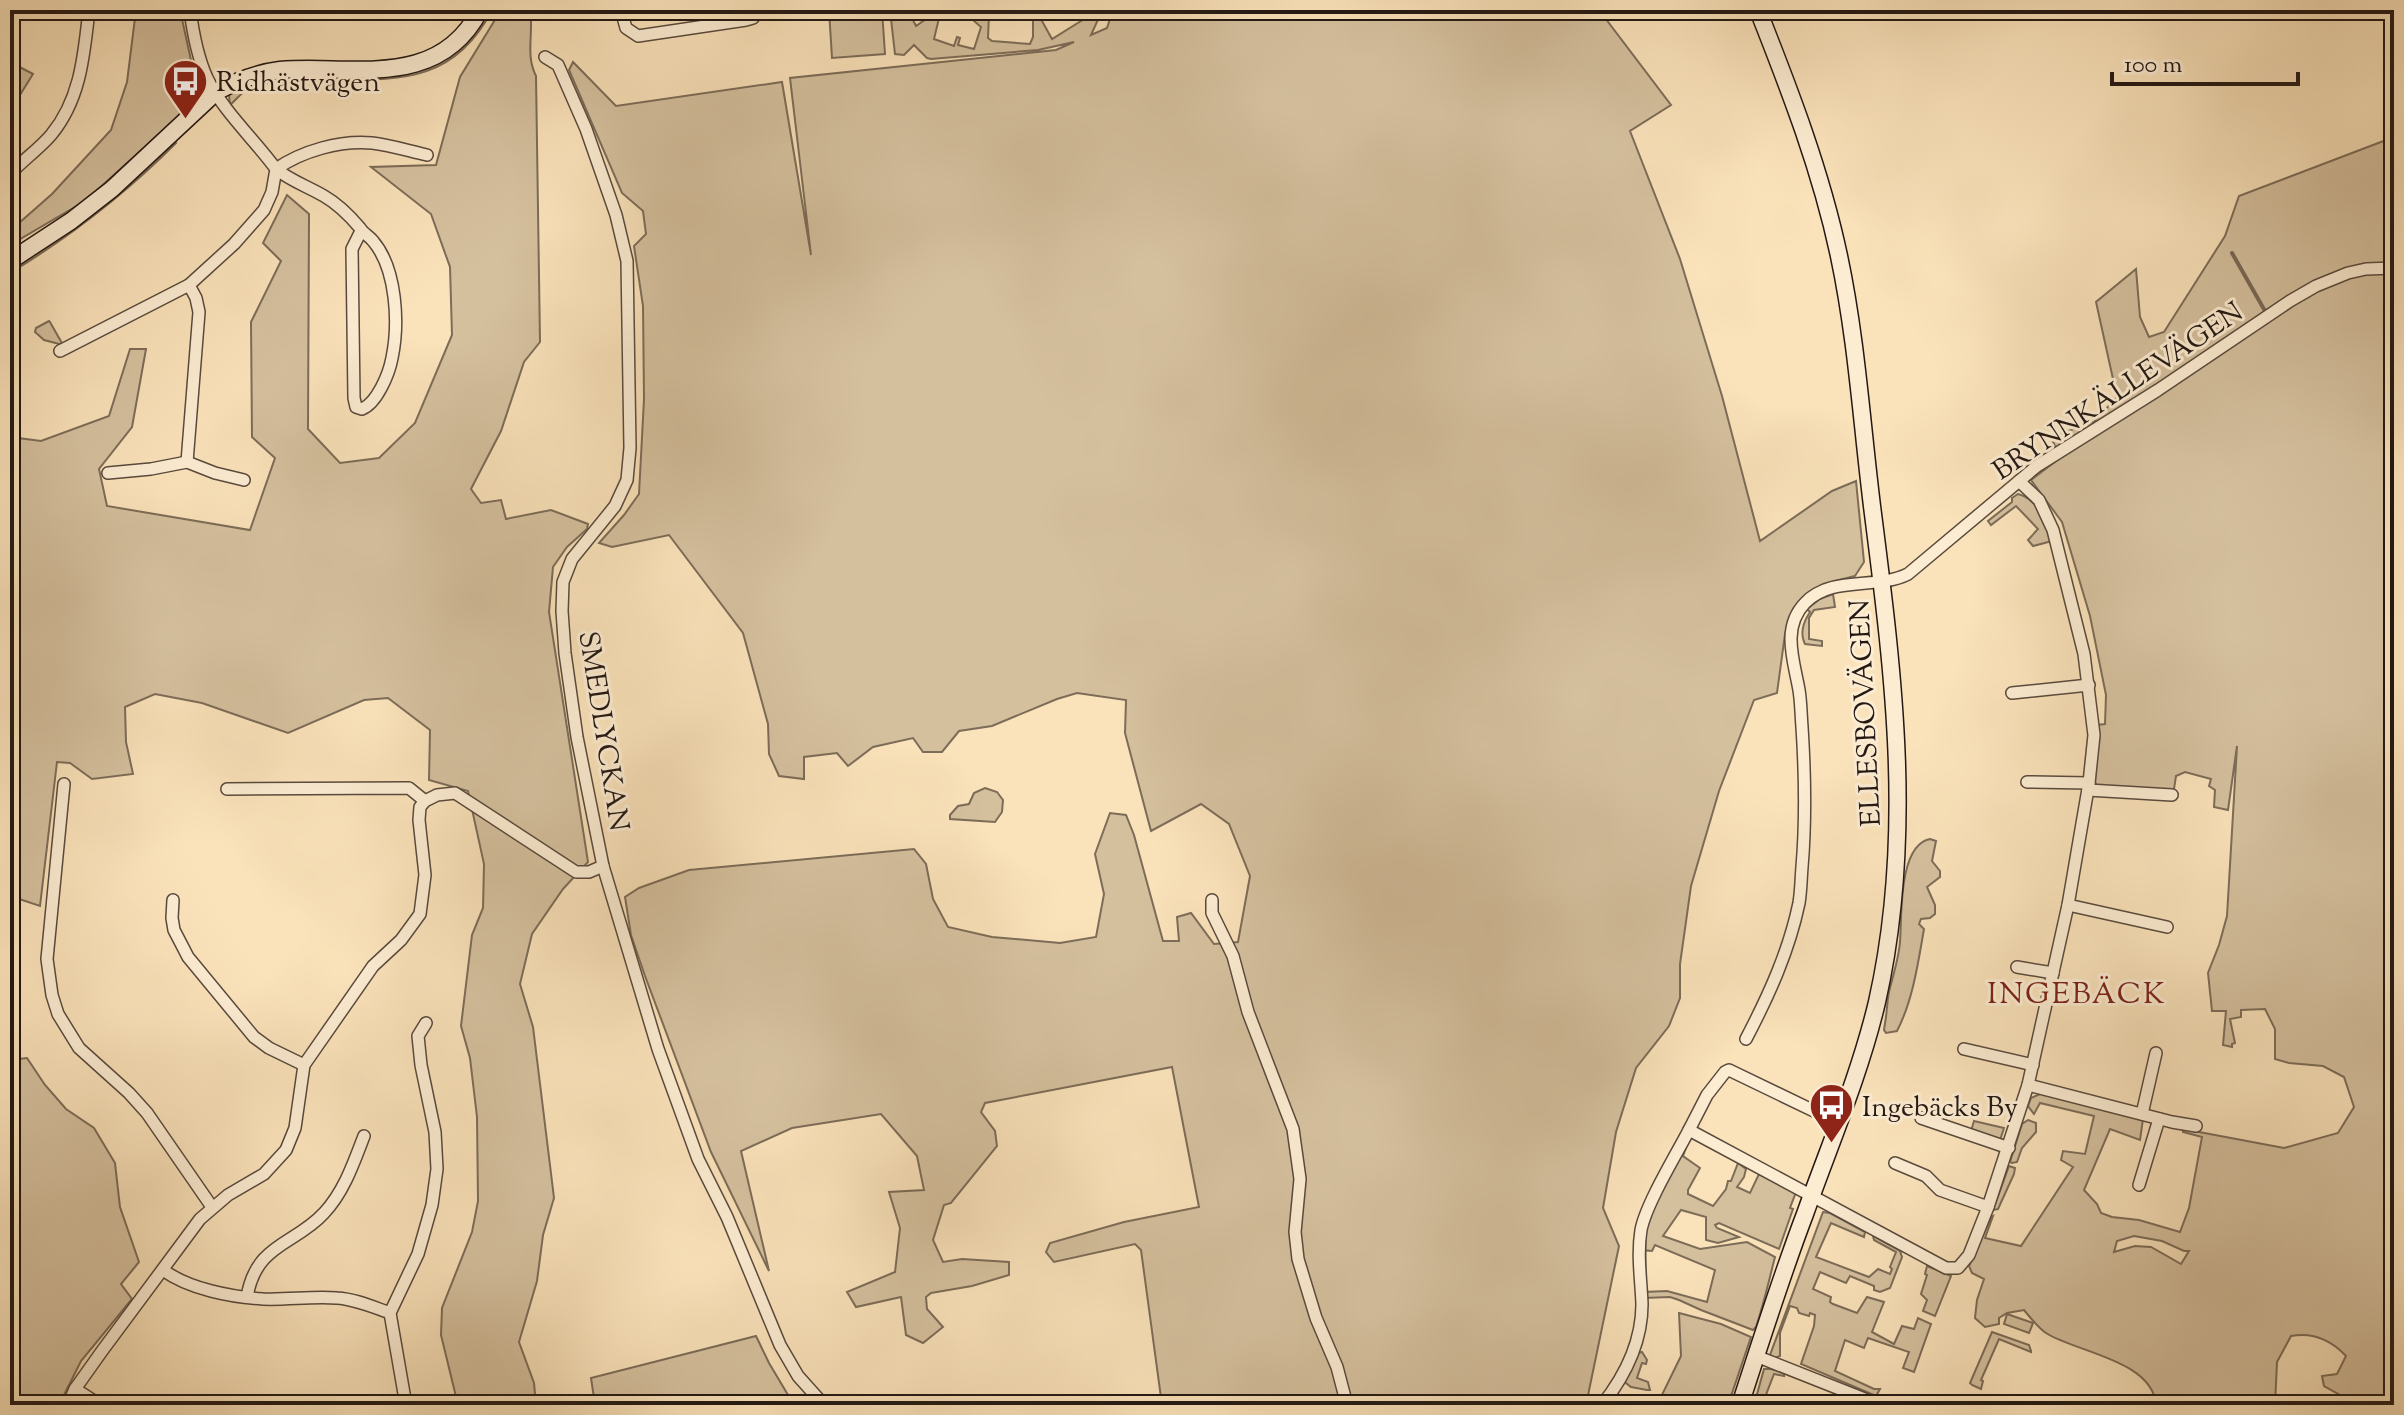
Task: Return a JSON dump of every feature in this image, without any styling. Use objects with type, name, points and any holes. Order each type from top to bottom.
[{"type":"main road","points":[[10,261],[71,221],[112,189],[216,92],[234,82],[279,70],[411,66],[449,47],[469,27],[480,10]]},
{"type":"main road","name":"ELLESBOVÄGEN","points":[[1740,1405],[1839,1123],[1876,1004],[1892,909],[1899,804],[1899,759],[1882,582],[1840,259],[1807,137],[1758,10]]},
{"type":"street","points":[[10,174],[50,136],[65,113],[79,81],[89,10]]},
{"type":"street","points":[[190,10],[202,65],[216,92],[276,169],[351,216],[361,231],[374,242],[385,262],[396,308],[391,364],[376,395],[362,409],[354,404],[352,249],[361,231]]},
{"type":"street","points":[[621,10],[626,28],[638,36],[750,19],[759,10]]},
{"type":"street","name":"SMEDLYCKAN","points":[[545,57],[558,65],[586,129],[616,215],[627,261],[630,448],[627,480],[615,506],[572,559],[566,572],[562,611],[577,737],[603,866],[658,1049],[698,1159],[727,1217],[780,1345],[798,1376],[824,1405]]},
{"type":"street","points":[[60,351],[189,285],[232,246],[264,210],[272,192],[276,169],[290,159],[344,144],[371,143],[427,155]]},
{"type":"street","name":"BRYNNKÄLLEVÄGEN","points":[[1746,1039],[1784,958],[1800,900],[1803,750],[1799,693],[1790,644],[1791,628],[1804,604],[1824,591],[1895,581],[1908,574],[2045,461],[2290,301],[2348,273],[2394,268]]},
{"type":"street","points":[[187,462],[199,312],[189,285]]},
{"type":"street","points":[[108,473],[187,462],[244,480]]},
{"type":"street","points":[[1689,1130],[1909,1249],[1952,1269],[1958,1268],[1966,1260],[2009,1148],[2033,1065],[2068,905],[2094,735],[2077,619],[2053,530],[2039,500],[2019,481]]},
{"type":"street","points":[[2012,693],[2089,685]]},
{"type":"street","points":[[2027,782],[2172,795]]},
{"type":"street","points":[[64,784],[47,959],[58,1014],[79,1048],[147,1113],[212,1207]]},
{"type":"street","points":[[227,789],[409,788],[425,801]]},
{"type":"street","points":[[68,1405],[75,1389],[200,1219],[212,1207],[264,1174],[286,1150],[295,1128],[304,1065],[373,966],[401,940],[420,914],[425,875],[419,820],[420,807],[425,801],[437,795],[455,793],[576,872],[589,872],[603,866]]},
{"type":"street","points":[[173,900],[174,930],[188,957],[254,1037],[280,1055],[304,1065]]},
{"type":"street","points":[[1212,900],[1212,913],[1233,956],[1248,1012],[1293,1129],[1300,1179],[1295,1232],[1298,1259],[1316,1318],[1337,1367],[1347,1405]]},
{"type":"street","points":[[2068,905],[2167,927]]},
{"type":"street","points":[[2017,967],[2053,973]]},
{"type":"street","points":[[406,1405],[390,1313],[418,1254],[432,1205],[437,1169],[435,1132],[418,1036],[426,1023]]},
{"type":"street","points":[[1964,1049],[2033,1065]]},
{"type":"street","points":[[2142,1114],[2156,1053]]},
{"type":"street","points":[[1602,1405],[1629,1362],[1637,1341],[1642,1307],[1639,1263],[1644,1218],[1707,1095],[1725,1072],[1729,1070],[1839,1123]]},
{"type":"street","points":[[2028,1085],[2196,1126]]},
{"type":"street","points":[[1921,1118],[2009,1148]]},
{"type":"street","points":[[2139,1185],[2159,1119]]},
{"type":"street","points":[[247,1297],[262,1260],[276,1245],[325,1213],[337,1196],[364,1136]]},
{"type":"street","points":[[1895,1163],[1926,1176],[1940,1190],[1988,1207]]},
{"type":"street","points":[[163,1270],[190,1283],[247,1297],[339,1298],[390,1313]]},
{"type":"street","points":[[1756,1356],[1880,1405]]},
{"type":"street","points":[[75,1389],[100,1405]]},
{"type":"shaded area","points":[[136,10],[180,10],[196,83],[178,117],[85,201],[10,245],[10,231],[52,194],[111,130],[127,82]]},
{"type":"shaded area","points":[[488,10],[492,10],[475,36],[457,55],[436,67],[414,75],[390,78],[270,83],[248,89],[230,105],[229,95],[233,91],[265,79],[397,76],[426,68],[461,45]]},
{"type":"shaded area","points":[[501,10],[530,10],[531,18],[530,52],[536,76],[540,342],[524,362],[501,431],[471,489],[481,503],[501,500],[506,519],[551,510],[588,524],[553,567],[549,612],[588,862],[563,889],[532,934],[520,984],[533,1027],[554,1198],[543,1235],[537,1281],[519,1342],[534,1383],[536,1405],[458,1405],[441,1335],[442,1308],[472,1232],[478,1201],[477,1117],[470,1058],[461,1026],[472,935],[483,908],[484,864],[468,791],[429,780],[430,730],[388,698],[364,700],[288,733],[202,703],[155,694],[125,707],[126,742],[133,774],[92,779],[70,763],[57,762],[40,906],[10,896],[10,437],[41,441],[109,416],[130,349],[146,349],[132,427],[99,469],[107,506],[250,530],[275,458],[252,437],[251,322],[281,261],[263,243],[287,195],[309,214],[308,429],[340,463],[379,458],[415,423],[452,335],[450,267],[431,214],[371,167],[436,165],[460,77]]},
{"type":"shaded area","points":[[829,10],[882,10],[885,54],[832,58]]},
{"type":"shaded area","points":[[890,10],[908,10],[916,26],[939,10],[951,10],[940,14],[934,39],[954,46],[957,37],[960,38],[958,45],[974,49],[981,27],[974,21],[977,10],[1000,12],[989,14],[988,38],[992,41],[1030,44],[1033,12],[1021,10],[1039,10],[1037,12],[1052,39],[1089,16],[1085,10],[1100,10],[1101,13],[1091,35],[1107,28],[1113,10],[1599,10],[1671,105],[1630,131],[1680,259],[1722,396],[1760,541],[1832,491],[1856,481],[1864,562],[1855,576],[1823,584],[1795,608],[1785,634],[1777,693],[1754,700],[1719,791],[1691,886],[1680,964],[1680,998],[1669,1026],[1636,1068],[1616,1132],[1603,1208],[1619,1246],[1586,1405],[1162,1405],[1141,1250],[1135,1244],[1054,1262],[1046,1252],[1050,1243],[1124,1222],[1199,1207],[1172,1067],[985,1103],[981,1112],[995,1131],[997,1146],[951,1203],[944,1205],[933,1240],[943,1262],[962,1259],[1009,1262],[1009,1275],[931,1293],[926,1297],[927,1309],[943,1327],[923,1343],[906,1335],[901,1297],[856,1307],[847,1292],[895,1272],[900,1228],[889,1192],[924,1190],[917,1156],[881,1114],[792,1128],[741,1151],[769,1271],[711,1152],[631,935],[625,897],[639,888],[689,870],[914,849],[926,864],[933,899],[948,927],[992,937],[1060,943],[1096,937],[1104,894],[1095,854],[1110,813],[1126,815],[1163,941],[1179,941],[1177,917],[1191,913],[1214,944],[1238,942],[1250,876],[1229,824],[1201,804],[1151,831],[1125,733],[1126,700],[1077,693],[992,726],[959,731],[942,752],[923,752],[913,738],[873,747],[848,766],[837,753],[804,757],[804,779],[779,776],[769,754],[768,724],[743,633],[669,535],[612,547],[599,543],[639,494],[644,399],[643,306],[634,246],[646,234],[643,211],[622,193],[569,70],[573,62],[616,106],[782,82],[811,255],[790,78],[1056,50],[1074,42],[1038,50],[931,59],[914,45],[904,55],[895,54]]},
{"type":"shaded area","points":[[10,62],[33,74],[10,111]]},
{"type":"shaded area","points":[[2394,137],[2394,1405],[2347,1405],[2349,1400],[2324,1386],[2322,1376],[2337,1374],[2346,1356],[2314,1336],[2291,1336],[2277,1362],[2275,1405],[2156,1405],[2152,1390],[2142,1377],[2111,1359],[2046,1333],[2024,1310],[2007,1313],[1999,1318],[1999,1324],[1985,1327],[1975,1318],[1984,1279],[1972,1273],[1969,1266],[1991,1217],[1985,1238],[2021,1246],[2073,1167],[2061,1160],[2063,1151],[2085,1154],[2094,1116],[2040,1103],[2034,1114],[2028,1106],[2031,1098],[2048,1094],[2143,1119],[2140,1140],[2110,1129],[2084,1190],[2101,1213],[2180,1232],[2189,1208],[2202,1137],[2183,1132],[2183,1129],[2284,1148],[2338,1133],[2354,1107],[2344,1077],[2323,1066],[2275,1059],[2275,1029],[2265,1009],[2241,1010],[2241,1017],[2230,1019],[2235,1043],[2232,1047],[2223,1045],[2226,1011],[2212,1011],[2208,973],[2227,916],[2237,746],[2228,810],[2214,807],[2215,790],[2209,786],[2211,779],[2185,772],[2176,776],[2174,789],[2170,791],[2097,786],[2097,725],[2105,724],[2106,695],[2090,616],[2062,522],[2031,480],[2060,458],[2051,437],[2094,422],[2117,397],[2096,302],[2136,269],[2140,317],[2149,337],[2164,332],[2225,236],[2239,196]],"holes":[[[2134,1236],[2162,1241],[2189,1251],[2181,1264],[2151,1247],[2135,1246],[2114,1252],[2117,1241]]]},
{"type":"shaded area","points":[[171,138],[176,143],[117,197],[10,273],[10,268]]},
{"type":"shaded area","points":[[49,321],[63,345],[44,340],[35,332],[36,328]]},
{"type":"shaded area","points":[[2018,494],[2036,506],[2052,541],[2033,546],[2028,540],[2038,529],[2016,506],[1991,525],[1988,521]]},
{"type":"shaded area","points":[[1833,594],[1835,607],[1814,610],[1809,618],[1809,639],[1822,641],[1822,646],[1805,644],[1802,631],[1810,612],[1807,609]]},
{"type":"shaded area","points":[[985,788],[997,792],[1003,800],[1002,812],[995,822],[950,819],[958,806],[969,804],[974,793]]},
{"type":"shaded area","points":[[1930,839],[1936,841],[1932,861],[1940,871],[1940,877],[1927,887],[1935,905],[1935,914],[1921,919],[1919,924],[1924,929],[1907,1007],[1897,1031],[1886,1033],[1888,996],[1899,948],[1907,868],[1912,854],[1920,844]]},
{"type":"shaded area","points":[[27,1058],[66,1109],[94,1128],[115,1163],[120,1207],[139,1262],[121,1284],[132,1299],[81,1361],[59,1405],[10,1405],[10,1060]]},
{"type":"shaded area","points":[[2028,1120],[2036,1123],[2036,1132],[2022,1148],[2017,1162],[2012,1163],[2022,1124]]},
{"type":"shaded area","points":[[1974,1121],[2004,1128],[2000,1140],[1971,1131]]},
{"type":"shaded area","points":[[1687,1145],[1683,1156],[1700,1168],[1688,1194],[1713,1206],[1726,1189],[1728,1181],[1731,1181],[1738,1163],[1746,1169],[1737,1187],[1750,1193],[1759,1174],[1796,1192],[1779,1249],[1719,1223],[1715,1225],[1717,1228],[1739,1237],[1718,1243],[1706,1240],[1706,1217],[1681,1210],[1663,1236],[1700,1249],[1747,1242],[1775,1257],[1753,1330],[1670,1297],[1644,1298],[1644,1292],[1667,1291],[1707,1302],[1715,1270],[1655,1245],[1652,1251],[1641,1250],[1654,1209]]},
{"type":"shaded area","points":[[2009,1166],[2015,1168],[2014,1174],[1998,1209],[1993,1210]]},
{"type":"shaded area","points":[[1823,1212],[1865,1232],[1864,1237],[1831,1223],[1816,1257],[1869,1277],[1878,1269],[1890,1274],[1896,1252],[1874,1240],[1873,1236],[1900,1251],[1902,1257],[1890,1288],[1880,1292],[1874,1290],[1874,1286],[1850,1276],[1846,1283],[1820,1272],[1813,1289],[1831,1297],[1833,1304],[1857,1313],[1867,1297],[1884,1302],[1872,1332],[1894,1344],[1902,1326],[1914,1329],[1918,1318],[1931,1324],[1914,1372],[1903,1368],[1909,1352],[1868,1338],[1864,1348],[1845,1340],[1835,1371],[1880,1389],[1876,1396],[1801,1364],[1814,1326],[1815,1315],[1810,1313],[1809,1316],[1799,1313],[1797,1308],[1790,1306],[1780,1333],[1780,1356],[1774,1358],[1770,1355]]},
{"type":"shaded area","points":[[1927,1266],[1951,1276],[1935,1316],[1923,1311],[1927,1300],[1921,1294]]},
{"type":"shaded area","points":[[1679,1313],[1721,1324],[1751,1337],[1728,1405],[1653,1404],[1651,1398],[1660,1399],[1681,1356]]},
{"type":"shaded area","points":[[2007,1314],[2033,1323],[2029,1333],[2004,1324]]},
{"type":"shaded area","points":[[1992,1332],[2029,1345],[2031,1352],[1999,1339],[1981,1380],[1981,1389],[1970,1383]]},
{"type":"shaded area","points":[[756,1336],[794,1405],[595,1405],[591,1378]]},
{"type":"shaded area","points":[[1642,1352],[1647,1360],[1646,1364],[1642,1363],[1637,1378],[1648,1382],[1650,1390],[1631,1387],[1622,1380],[1635,1354]]},
{"type":"shaded area","points":[[1764,1369],[1784,1373],[1784,1376],[1774,1374],[1762,1405],[1754,1405]]},
{"type":"waterway","points":[[2232,253],[2265,311]]},
{"type":"place","name":"Ridhästvägen","points":[[185,120]]},
{"type":"place","name":"Ingebäcks By","points":[[1831,1145]]},
{"type":"district","name":"INGEBÄCK","points":[[2077,993]]}]
